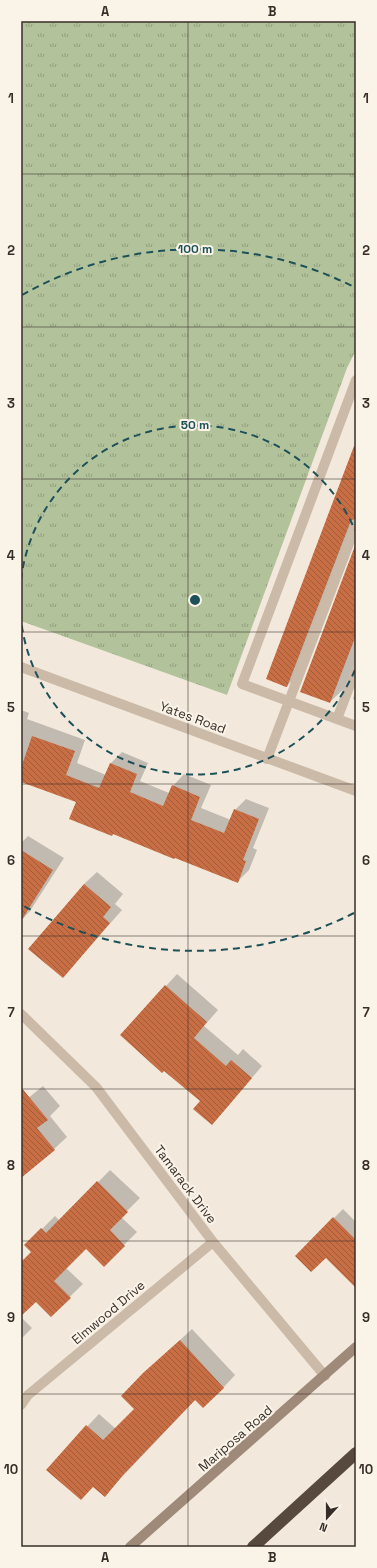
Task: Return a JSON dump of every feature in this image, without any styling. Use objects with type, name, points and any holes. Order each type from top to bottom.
[{"type":"highway","points":[[253,1547],[356,1453]]},
{"type":"main road","name":"Mariposa Road","points":[[130,1547],[356,1348]]},
{"type":"street","points":[[356,380],[242,684],[356,726]]},
{"type":"street","points":[[266,758],[356,525]]},
{"type":"street","name":"Yates Road","points":[[21,667],[356,791]]},
{"type":"street","points":[[337,719],[356,669]]},
{"type":"street","name":"Tamarack Drive","points":[[21,1014],[96,1087],[213,1242],[324,1376]]},
{"type":"street","name":"Elmwood Drive","points":[[21,1405],[28,1395],[213,1242]]},
{"type":"green space","points":[[21,21],[356,21],[356,350],[347,368],[227,695],[21,621]]},
{"type":"building","points":[[354,446],[356,446],[356,519],[352,520],[350,523],[286,687],[266,679]]},
{"type":"building","points":[[356,543],[356,635],[330,703],[300,692]]},
{"type":"building","points":[[32,736],[75,751],[66,775],[99,788],[110,763],[137,774],[130,792],[163,806],[172,785],[200,797],[191,820],[224,833],[234,809],[259,819],[243,860],[246,861],[238,883],[113,834],[112,836],[69,819],[76,802],[21,782],[21,768]]},
{"type":"building","points":[[21,850],[53,870],[21,921]]},
{"type":"building","points":[[84,884],[111,907],[103,917],[110,923],[63,978],[28,949]]},
{"type":"building","points":[[165,985],[207,1022],[194,1038],[226,1066],[231,1060],[252,1078],[212,1125],[193,1109],[200,1101],[164,1071],[162,1073],[120,1035]]},
{"type":"building","points":[[21,1087],[48,1120],[37,1128],[55,1150],[21,1178]]},
{"type":"building","points":[[97,1181],[128,1212],[110,1230],[125,1246],[104,1267],[86,1249],[54,1281],[71,1298],[51,1317],[36,1302],[21,1316],[21,1262],[31,1252],[24,1245],[41,1228],[46,1233]]},
{"type":"building","points":[[333,1217],[356,1240],[356,1288],[326,1258],[311,1272],[295,1256]]},
{"type":"building","points":[[180,1340],[224,1388],[203,1408],[195,1400],[123,1475],[105,1497],[93,1487],[81,1500],[46,1470],[86,1425],[103,1440],[134,1409],[121,1396],[143,1373]]}]
